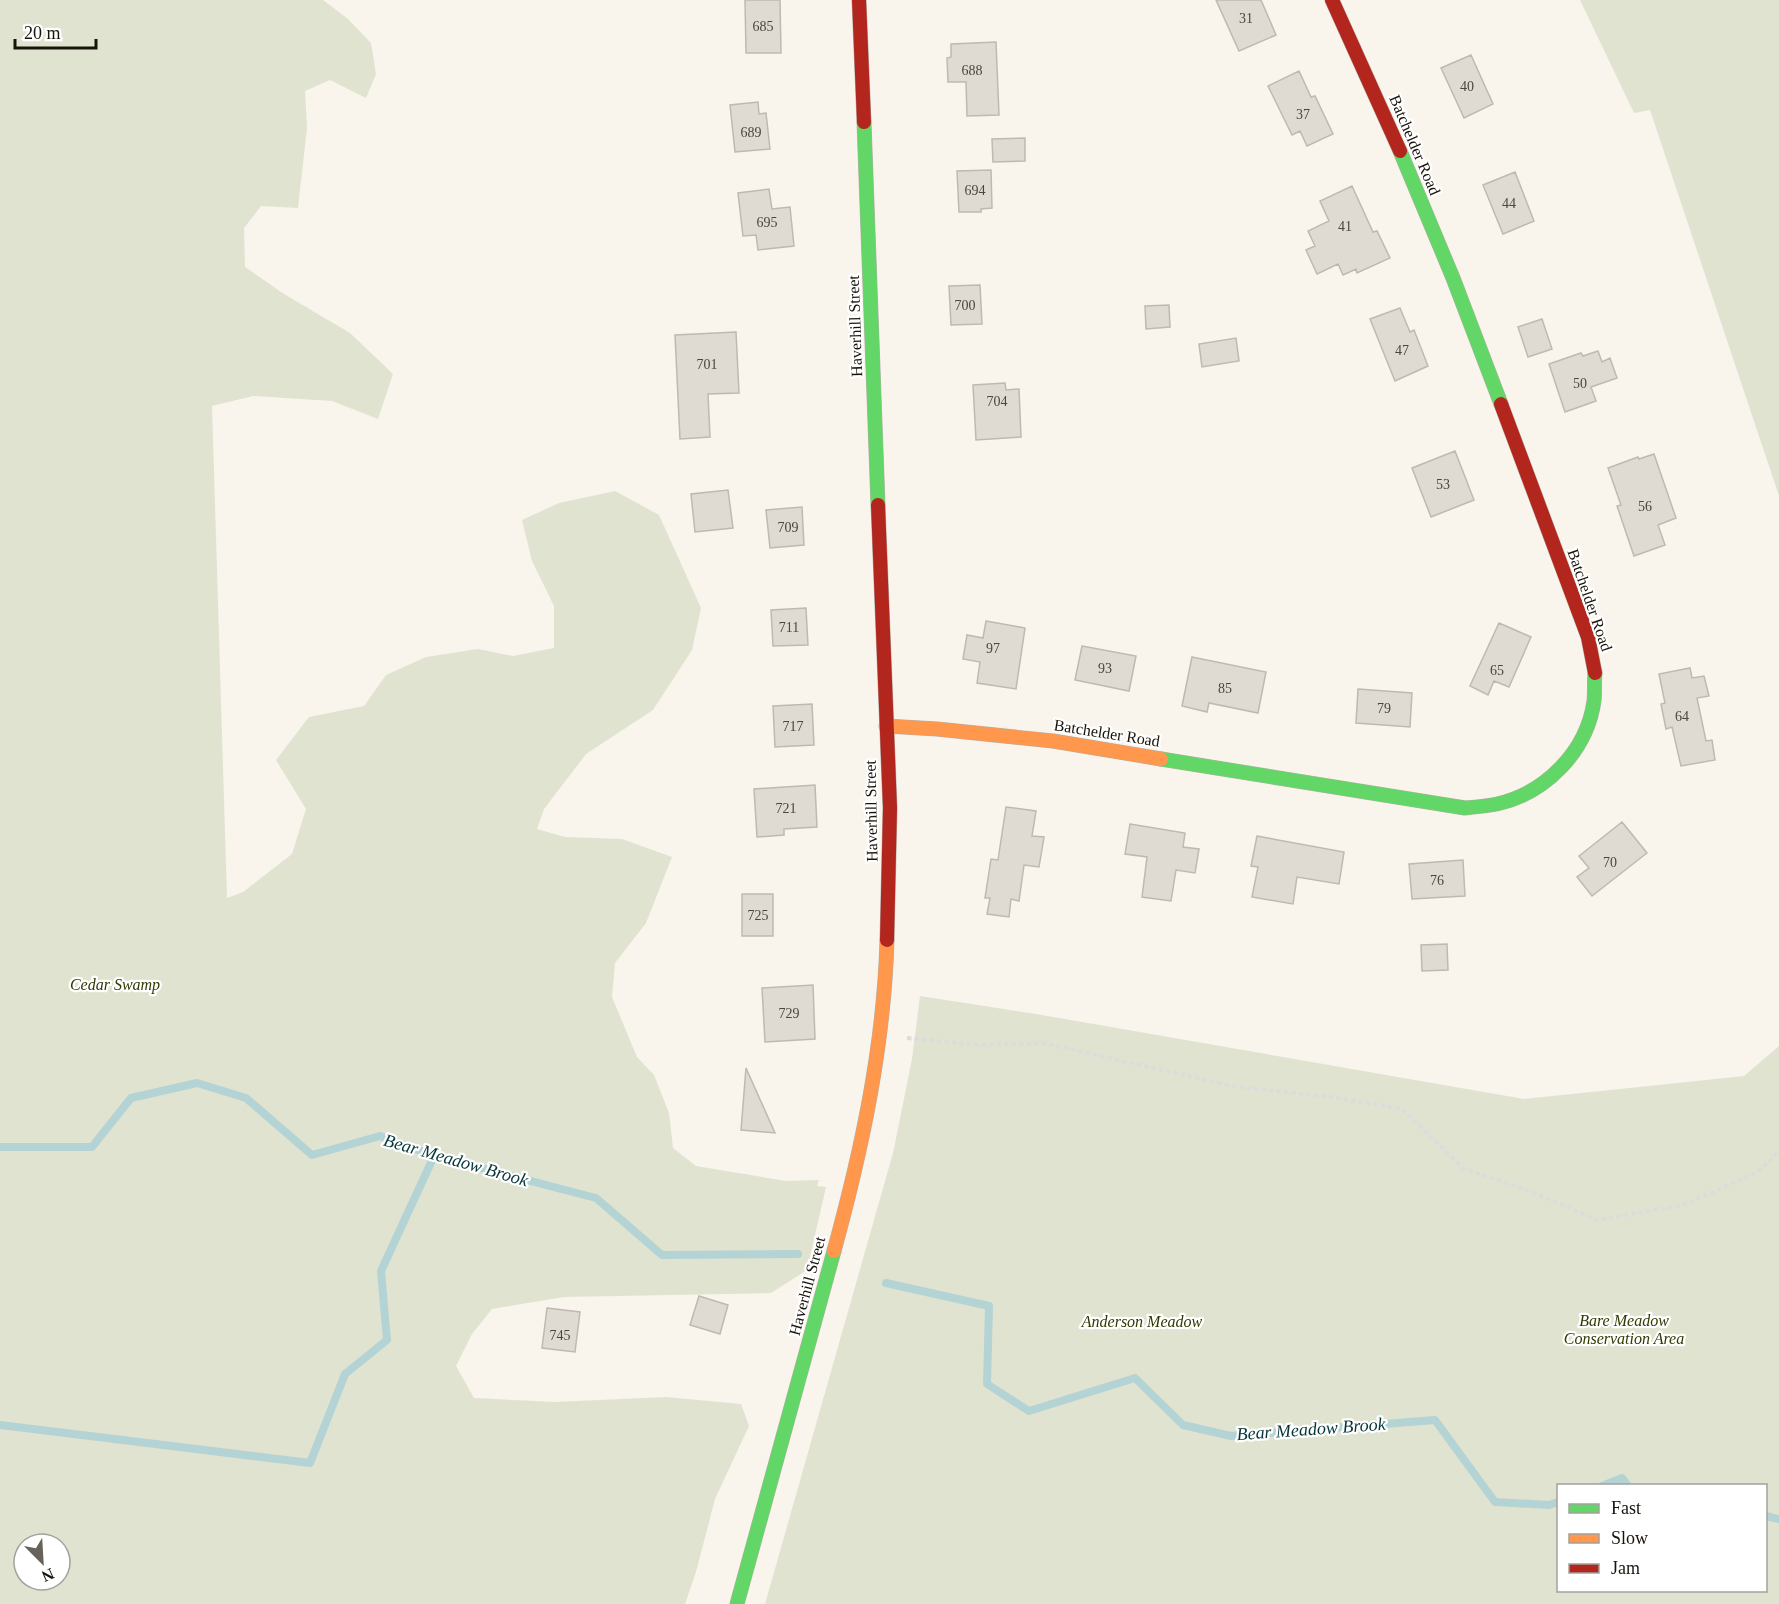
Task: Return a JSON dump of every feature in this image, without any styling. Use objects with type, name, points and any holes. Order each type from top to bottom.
[{"type":"main road","name":"Haverhill Street","points":[[737,1604],[853,1182],[876,1068],[886,971],[890,820],[858,0]]},
{"type":"main road","name":"Batchelder Road","points":[[886,726],[1053,741],[1465,808],[1498,804],[1529,793],[1556,774],[1577,748],[1585,734],[1594,702],[1595,669],[1588,637],[1453,278],[1385,116],[1332,0]]},
{"type":"path","points":[[880,1035],[981,1045],[1043,1043],[1237,1087],[1332,1097],[1402,1109],[1464,1168],[1532,1192],[1597,1220],[1683,1205],[1758,1172],[1779,1151]]},
{"type":"green space","name":"Cedar Swamp","points":[[0,0],[323,0],[348,19],[371,43],[376,74],[366,98],[330,80],[305,91],[307,128],[298,208],[261,206],[244,228],[245,267],[284,294],[350,333],[393,374],[378,419],[332,401],[253,396],[212,406],[227,898],[243,892],[292,854],[306,809],[276,760],[309,717],[364,706],[386,675],[426,657],[478,649],[513,656],[554,648],[554,606],[532,561],[522,520],[559,503],[615,491],[659,515],[701,608],[692,650],[653,710],[586,754],[544,809],[537,829],[565,837],[622,839],[672,857],[646,923],[615,963],[612,997],[637,1057],[654,1075],[669,1113],[673,1148],[696,1166],[786,1181],[819,1180],[817,1186],[826,1187],[807,1270],[771,1293],[564,1297],[492,1309],[472,1334],[456,1366],[474,1398],[555,1402],[666,1397],[741,1404],[749,1426],[715,1499],[685,1604],[0,1604]]},
{"type":"green space","points":[[1580,0],[1779,0],[1779,496],[1650,110],[1634,113]]},
{"type":"green space","name":"Anderson Meadow","points":[[920,996],[1524,1099],[1744,1076],[1779,1046],[1779,1604],[765,1604],[893,1153],[912,1059]]},
{"type":"building","points":[[745,0],[780,0],[781,53],[746,53]]},
{"type":"building","points":[[1216,0],[1261,0],[1276,35],[1239,51]]},
{"type":"building","points":[[996,42],[999,115],[967,116],[966,82],[948,82],[947,58],[951,57],[951,44]]},
{"type":"building","points":[[1471,55],[1493,104],[1464,118],[1441,68]]},
{"type":"building","points":[[1299,71],[1311,97],[1315,96],[1333,134],[1307,146],[1300,131],[1292,135],[1268,86]]},
{"type":"building","points":[[758,102],[759,114],[766,113],[770,149],[735,152],[730,105]]},
{"type":"building","points":[[1025,138],[1025,161],[993,162],[992,139]]},
{"type":"building","points":[[991,170],[992,208],[981,209],[981,212],[959,212],[957,171]]},
{"type":"building","points":[[1515,172],[1534,221],[1503,234],[1483,185]]},
{"type":"building","points":[[1352,186],[1373,232],[1377,231],[1390,258],[1357,273],[1356,269],[1343,275],[1338,264],[1317,274],[1306,250],[1315,246],[1308,231],[1329,221],[1320,201]]},
{"type":"building","points":[[769,189],[772,209],[790,207],[794,246],[758,250],[756,235],[743,236],[738,193]]},
{"type":"building","points":[[980,285],[982,324],[951,325],[949,286]]},
{"type":"building","points":[[1169,305],[1170,327],[1146,329],[1145,306]]},
{"type":"building","points":[[1400,308],[1410,332],[1414,330],[1428,366],[1395,381],[1370,319]]},
{"type":"building","points":[[1542,319],[1552,349],[1528,357],[1518,327]]},
{"type":"building","points":[[736,332],[739,393],[708,394],[710,437],[680,439],[675,335]]},
{"type":"building","points":[[1236,338],[1239,361],[1202,367],[1199,344]]},
{"type":"building","points":[[1598,351],[1602,362],[1610,358],[1617,378],[1591,387],[1596,401],[1565,412],[1549,364],[1581,353],[1583,356]]},
{"type":"building","points":[[1005,383],[1006,390],[1019,389],[1021,437],[976,440],[973,385]]},
{"type":"building","points":[[1455,451],[1474,500],[1431,517],[1412,468]]},
{"type":"building","points":[[1654,454],[1676,518],[1658,525],[1665,545],[1634,556],[1617,506],[1621,505],[1608,468]]},
{"type":"building","points":[[728,490],[733,528],[695,532],[691,494]]},
{"type":"building","points":[[802,507],[804,545],[770,548],[766,510]]},
{"type":"building","points":[[806,608],[808,645],[773,646],[771,610]]},
{"type":"building","points":[[986,621],[1025,628],[1016,689],[977,683],[980,662],[963,659],[967,635],[983,638]]},
{"type":"building","points":[[1499,623],[1531,637],[1509,687],[1494,681],[1488,695],[1470,686]]},
{"type":"building","points":[[1082,646],[1136,656],[1129,691],[1075,680]]},
{"type":"building","points":[[1192,657],[1266,672],[1258,713],[1209,703],[1207,712],[1182,706]]},
{"type":"building","points":[[1690,668],[1692,678],[1704,676],[1709,696],[1697,698],[1706,741],[1712,740],[1715,760],[1681,766],[1672,727],[1666,729],[1661,704],[1665,703],[1659,674]]},
{"type":"building","points":[[1358,689],[1412,693],[1410,727],[1356,723]]},
{"type":"building","points":[[812,704],[814,745],[775,747],[773,706]]},
{"type":"building","points":[[815,785],[817,827],[784,829],[784,835],[757,837],[754,789]]},
{"type":"building","points":[[1006,807],[1036,811],[1032,836],[1044,837],[1039,867],[1024,865],[1019,901],[1011,899],[1009,917],[987,914],[990,898],[985,898],[991,859],[998,860]]},
{"type":"building","points":[[1622,822],[1647,853],[1592,896],[1577,877],[1589,868],[1579,856]]},
{"type":"building","points":[[1130,824],[1185,833],[1183,847],[1199,849],[1195,873],[1176,870],[1171,901],[1142,897],[1147,857],[1125,854]]},
{"type":"building","points":[[1257,836],[1344,852],[1339,884],[1297,877],[1293,904],[1252,897],[1258,867],[1251,866]]},
{"type":"building","points":[[1463,860],[1465,896],[1412,899],[1409,864]]},
{"type":"building","points":[[742,894],[773,894],[773,936],[742,936]]},
{"type":"building","points":[[1447,944],[1448,970],[1422,971],[1421,945]]},
{"type":"building","points":[[813,985],[815,1039],[765,1042],[762,988]]},
{"type":"building","points":[[746,1068],[775,1133],[741,1130]]},
{"type":"building","points":[[699,1296],[728,1305],[720,1334],[690,1325]]},
{"type":"building","points":[[547,1308],[580,1312],[575,1352],[542,1348]]},
{"type":"waterway","name":"Bear Meadow Brook","points":[[0,1147],[92,1147],[131,1098],[197,1083],[246,1098],[312,1155],[380,1136],[434,1156],[596,1198],[662,1255],[798,1254]]},
{"type":"waterway","points":[[0,1425],[310,1463],[345,1374],[387,1340],[381,1271],[434,1156]]},
{"type":"waterway","name":"Bear Meadow Brook","points":[[886,1283],[989,1306],[987,1384],[1029,1411],[1135,1378],[1183,1425],[1231,1436],[1435,1420],[1495,1502],[1549,1505],[1557,1502]]},
{"type":"waterway","name":"Bear Meadow Brook","points":[[1607,1484],[1622,1478],[1626,1484]]},
{"type":"waterway","name":"Bear Meadow Brook","points":[[1767,1516],[1779,1519]]},
{"type":"traffic: fast","points":[[864,122],[878,505]]},
{"type":"traffic: fast","points":[[1400,151],[1453,278],[1501,404]]},
{"type":"traffic: fast","points":[[1161,759],[1465,808],[1497,804],[1532,790],[1547,780],[1573,753],[1590,719],[1594,701],[1595,673]]},
{"type":"traffic: fast","points":[[737,1604],[834,1251]]},
{"type":"traffic: slow","points":[[886,726],[1053,741],[1161,759]]},
{"type":"traffic: slow","points":[[834,1251],[854,1174],[870,1097],[881,1019],[887,940]]},
{"type":"traffic: jam","points":[[859,0],[864,122]]},
{"type":"traffic: jam","points":[[1332,0],[1400,151]]},
{"type":"traffic: jam","points":[[1501,404],[1588,637],[1595,673]]},
{"type":"traffic: jam","points":[[878,505],[890,808],[887,940]]},
{"type":"park label","name":"Bare Meadow Conservation Area","points":[[1624,1329]]}]
